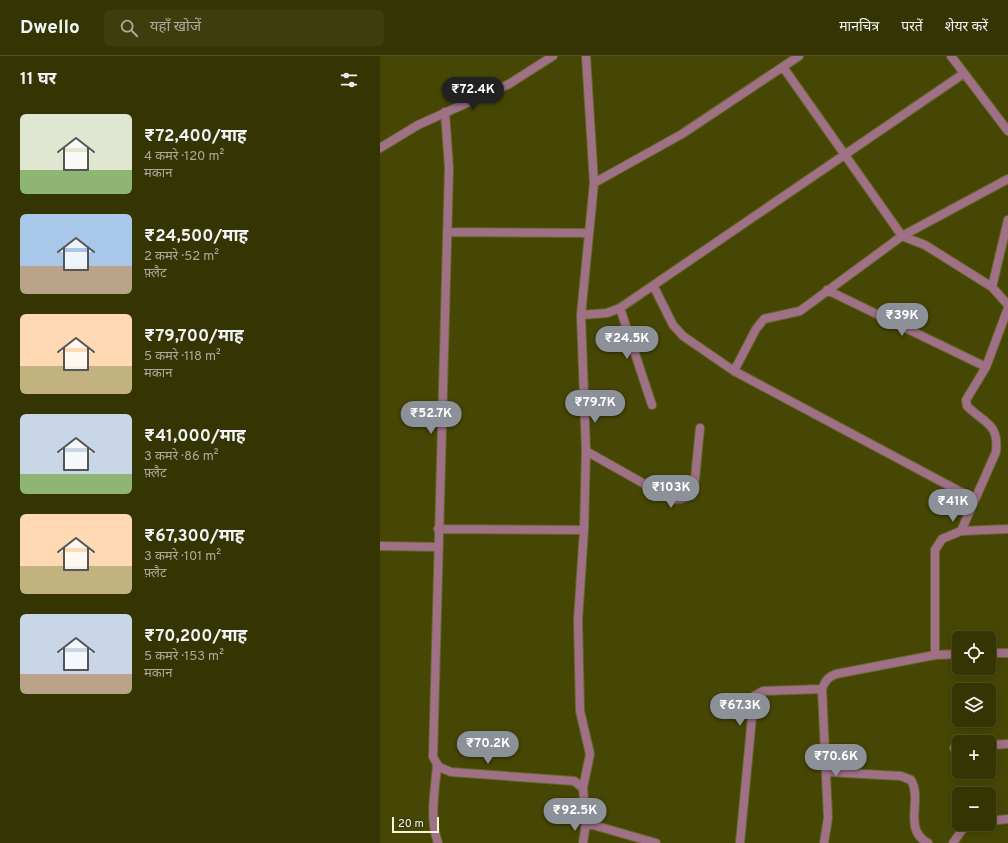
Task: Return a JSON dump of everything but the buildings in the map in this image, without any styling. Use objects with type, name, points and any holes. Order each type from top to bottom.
[{"type":"street","points":[[380,148],[418,124],[509,84],[553,56]]},
{"type":"street","points":[[583,843],[586,823],[583,788],[590,754],[581,720],[579,700],[578,620],[584,530],[586,451],[581,315],[594,183],[586,56]]},
{"type":"street","points":[[594,183],[682,134],[799,56]]},
{"type":"street","points":[[951,56],[962,74],[1008,131]]},
{"type":"street","points":[[783,67],[902,236],[925,245],[992,287],[1008,304]]},
{"type":"street","points":[[581,315],[608,313],[620,308],[654,287],[843,154],[962,74]]},
{"type":"street","points":[[445,112],[448,168],[447,232],[433,757],[437,765],[444,770],[452,772],[574,781],[583,788]]},
{"type":"street","points":[[734,371],[760,322],[768,317],[796,313],[902,236],[1008,179]]},
{"type":"street","points":[[992,287],[1008,220]]},
{"type":"street","points":[[447,232],[589,233]]},
{"type":"street","points":[[654,287],[673,325],[682,336],[734,371],[974,499]]},
{"type":"street","points":[[827,290],[986,367]]},
{"type":"street","points":[[620,308],[652,405]]},
{"type":"street","points":[[961,531],[996,452],[997,442],[995,431],[970,409],[966,403],[986,367],[1008,308]]},
{"type":"street","points":[[586,451],[671,499],[680,499],[689,495],[694,489],[700,428]]},
{"type":"street","points":[[438,529],[584,530]]},
{"type":"street","points":[[935,655],[935,550],[942,539],[961,531],[1008,529]]},
{"type":"street","points":[[380,546],[438,547]]},
{"type":"street","points":[[996,653],[1008,653]]},
{"type":"street","points":[[824,843],[828,818],[822,689],[827,679],[836,674],[935,655],[952,654]]},
{"type":"street","points":[[740,843],[754,696],[763,691],[822,689]]},
{"type":"street","points":[[996,745],[1008,744]]},
{"type":"street","points":[[437,765],[433,828],[438,843]]},
{"type":"street","points":[[826,772],[901,776],[911,780],[914,791],[914,822],[916,832],[928,843]]},
{"type":"street","points":[[996,821],[1008,820]]},
{"type":"street","points":[[586,823],[656,843]]},
{"type":"street","points":[[953,843],[961,831]]}]
